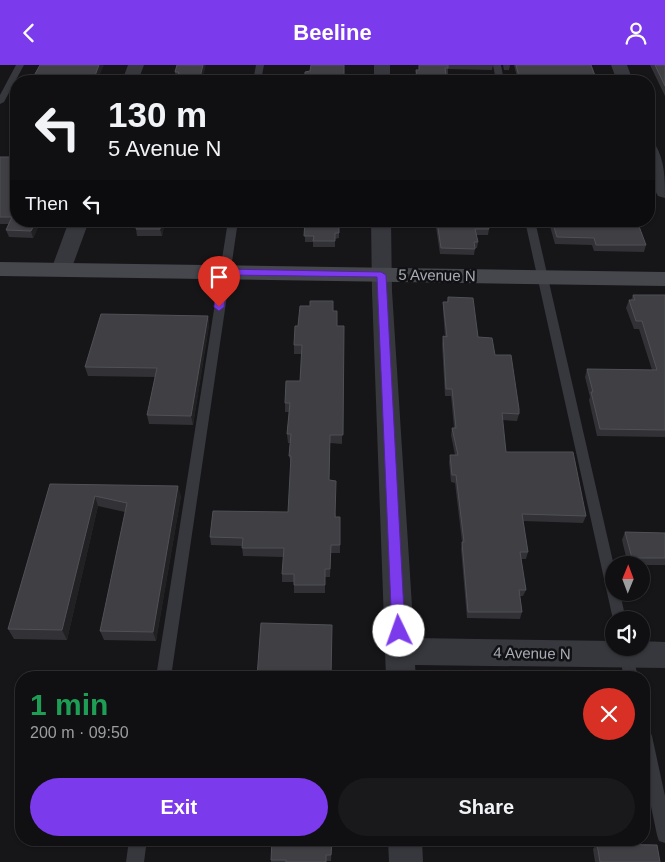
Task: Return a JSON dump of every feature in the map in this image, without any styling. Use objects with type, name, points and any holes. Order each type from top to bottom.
[{"type":"main road","name":"5 Avenue N","points":[[0,269],[665,279]]},
{"type":"street","points":[[655,164],[665,192]]},
{"type":"street","points":[[62,269],[77,227]]},
{"type":"street","points":[[381,227],[381,275],[400,664]]},
{"type":"street","name":"4 Avenue N","points":[[400,664],[627,660],[665,655]]},
{"type":"street","points":[[405,846],[406,862]]},
{"type":"lane","points":[[0,102],[10,84]]},
{"type":"lane","points":[[164,671],[232,227]]},
{"type":"lane","points":[[531,227],[616,611]]},
{"type":"lane","points":[[650,764],[665,835]]},
{"type":"lane","points":[[135,862],[137,846]]},
{"type":"building","points":[[40,65],[99,65],[95,75],[34,75]]},
{"type":"building","points":[[177,65],[203,65],[200,75],[178,75],[179,72],[175,72]]},
{"type":"building","points":[[311,65],[344,65],[344,75],[305,75],[305,72],[310,71]]},
{"type":"building","points":[[419,65],[448,65],[448,68],[445,68],[446,75],[416,75],[416,70],[419,70]]},
{"type":"building","points":[[516,65],[591,65],[595,75],[519,75]]},
{"type":"building","points":[[655,65],[665,65],[665,86]]},
{"type":"building","points":[[0,157],[10,157],[10,217],[0,217]]},
{"type":"building","points":[[10,221],[10,227],[33,227],[31,231],[6,230]]},
{"type":"building","points":[[136,227],[160,227],[160,229],[136,229]]},
{"type":"building","points":[[305,227],[339,227],[339,233],[335,233],[335,241],[313,241],[314,236],[304,236]]},
{"type":"building","points":[[438,227],[488,227],[489,229],[475,229],[478,242],[474,242],[475,249],[441,248]]},
{"type":"building","points":[[554,227],[639,227],[646,245],[596,245],[594,238],[557,237]]},
{"type":"building","points":[[633,295],[665,295],[665,430],[600,429],[591,392],[593,392],[587,369],[657,370],[642,321],[636,321],[629,300],[635,300]]},
{"type":"building","points":[[448,297],[473,298],[478,337],[492,338],[495,355],[511,355],[519,414],[502,413],[506,452],[573,452],[586,516],[522,514],[528,552],[520,552],[526,590],[519,590],[522,612],[468,612],[462,542],[464,542],[456,475],[452,475],[450,455],[458,455],[452,428],[456,428],[452,389],[446,389],[443,336],[447,337],[443,302],[448,302]]},
{"type":"building","points":[[310,301],[333,301],[333,311],[337,311],[337,326],[344,326],[343,435],[330,435],[329,480],[336,481],[335,517],[340,517],[340,545],[331,545],[330,569],[325,569],[325,585],[294,585],[294,574],[282,574],[284,548],[242,548],[243,538],[210,537],[213,511],[288,512],[291,434],[287,434],[290,403],[285,403],[286,381],[300,381],[302,345],[294,345],[295,326],[298,326],[300,306],[310,306]]},
{"type":"building","points":[[101,314],[208,316],[191,416],[147,415],[157,368],[85,367]]},
{"type":"building","points":[[50,484],[178,486],[153,632],[100,631],[127,503],[95,496],[62,630],[8,629]]},
{"type":"building","points":[[625,532],[665,533],[665,558],[631,556]]},
{"type":"building","points":[[261,623],[332,625],[331,671],[257,671]]},
{"type":"building","points":[[650,845],[657,845],[660,862],[600,862],[597,846]]},
{"type":"building","points":[[272,846],[332,846],[331,855],[326,855],[326,862],[271,860]]},
{"type":"route","points":[[219,307],[225,272],[381,275],[399,631]]}]
